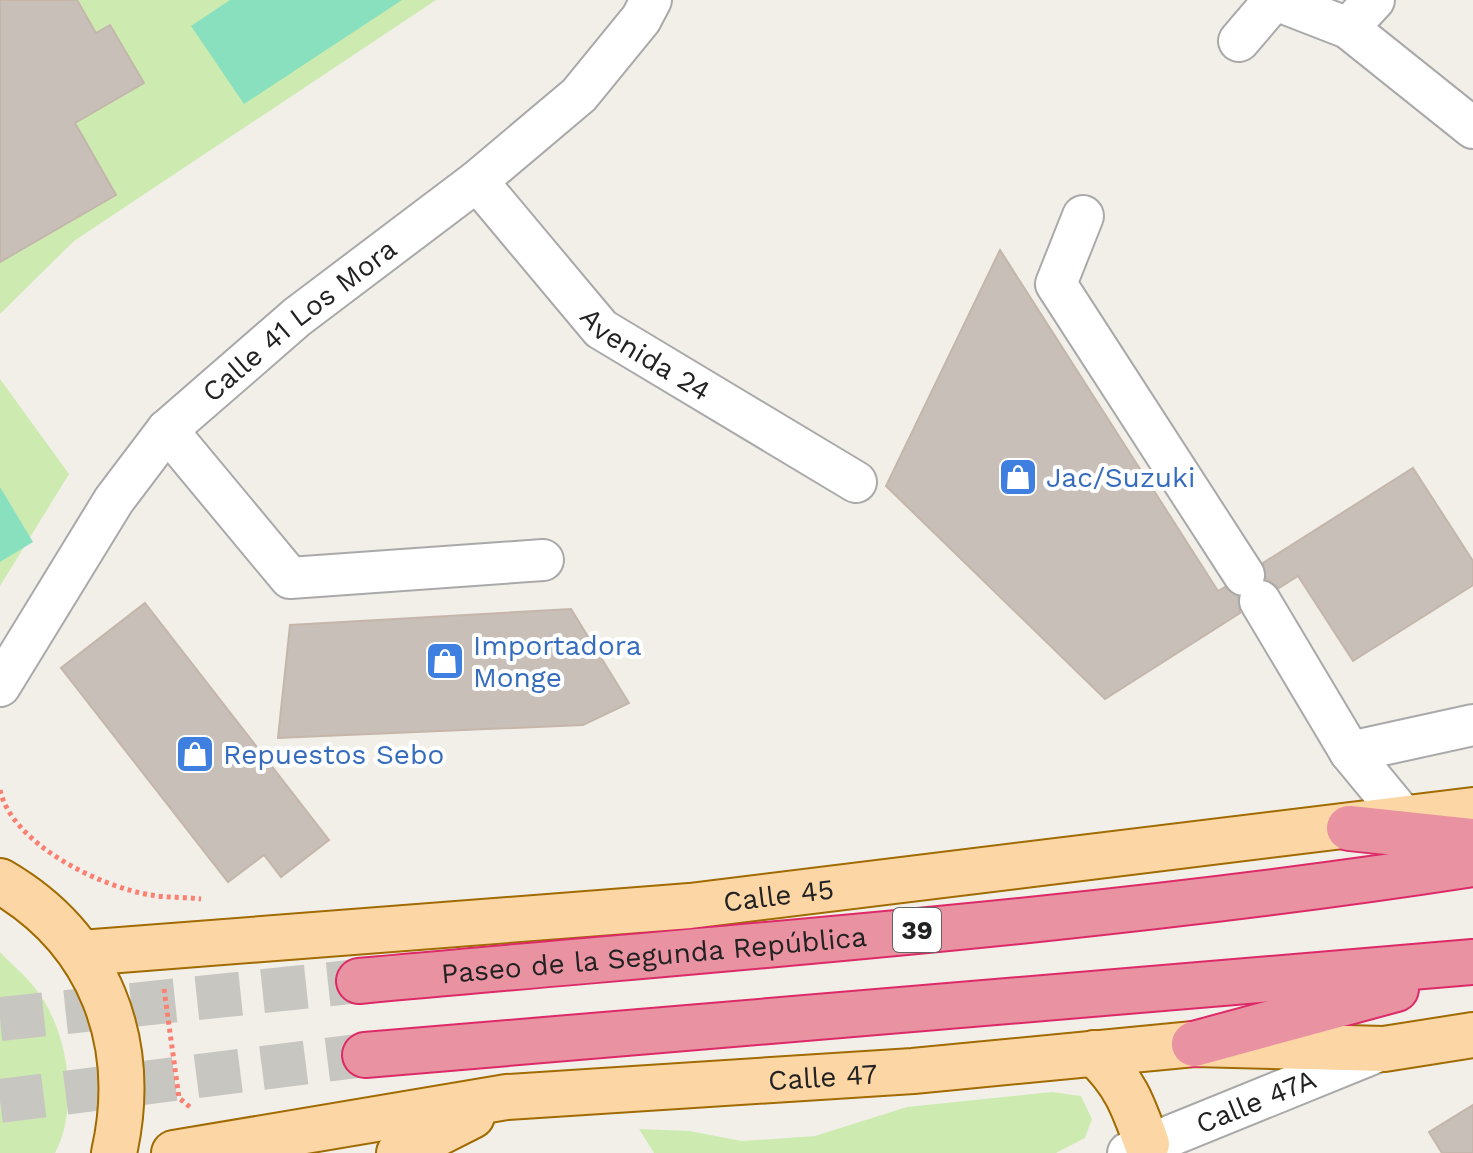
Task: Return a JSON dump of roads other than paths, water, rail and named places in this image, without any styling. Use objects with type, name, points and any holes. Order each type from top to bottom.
[{"type":"highway","points":[[1349,828],[1473,841]]},
{"type":"highway","name":"Paseo de la Segunda República","points":[[359,981],[1054,917],[1359,882],[1473,864]]},
{"type":"highway","points":[[1194,1044],[1473,965]]},
{"type":"highway","points":[[365,1055],[1473,965]]},
{"type":"main road","name":"Calle 45","points":[[81,953],[690,906],[1349,828],[1473,810]]},
{"type":"main road","points":[[0,881],[54,921],[81,953],[103,992],[117,1033],[124,1077],[122,1120],[114,1153]]},
{"type":"main road","name":"Calle 47","points":[[174,1153],[507,1097],[913,1071],[1194,1044],[1384,1049],[1473,1035]]},
{"type":"main road","points":[[1094,1053],[1117,1074],[1132,1101],[1137,1148]]},
{"type":"main road","points":[[399,1153],[507,1097]]},
{"type":"street","name":"Calle 41 Los Mora","points":[[0,686],[114,500],[167,430],[297,317],[477,181],[579,95],[641,19],[651,0]]},
{"type":"street","points":[[1239,41],[1275,0],[1361,14],[1473,128]]},
{"type":"street","name":"Avenida 24","points":[[477,181],[601,329],[856,482]]},
{"type":"street","points":[[1083,216],[1056,284],[1252,588],[1350,752],[1406,820]]},
{"type":"street","points":[[167,430],[290,578],[543,560]]},
{"type":"street","points":[[1350,752],[1473,725]]},
{"type":"street","name":"Calle 47A","points":[[1137,1148],[1384,1049]]},
{"type":"tunnel","points":[[0,1019],[359,981]]},
{"type":"tunnel","points":[[0,1101],[365,1055]]},
{"type":"place","name":"Jac/Suzuki","points":[[1018,477]]},
{"type":"place","name":"Importadora Monge","points":[[445,661]]},
{"type":"place","name":"Repuestos Sebo","points":[[195,754]]}]
